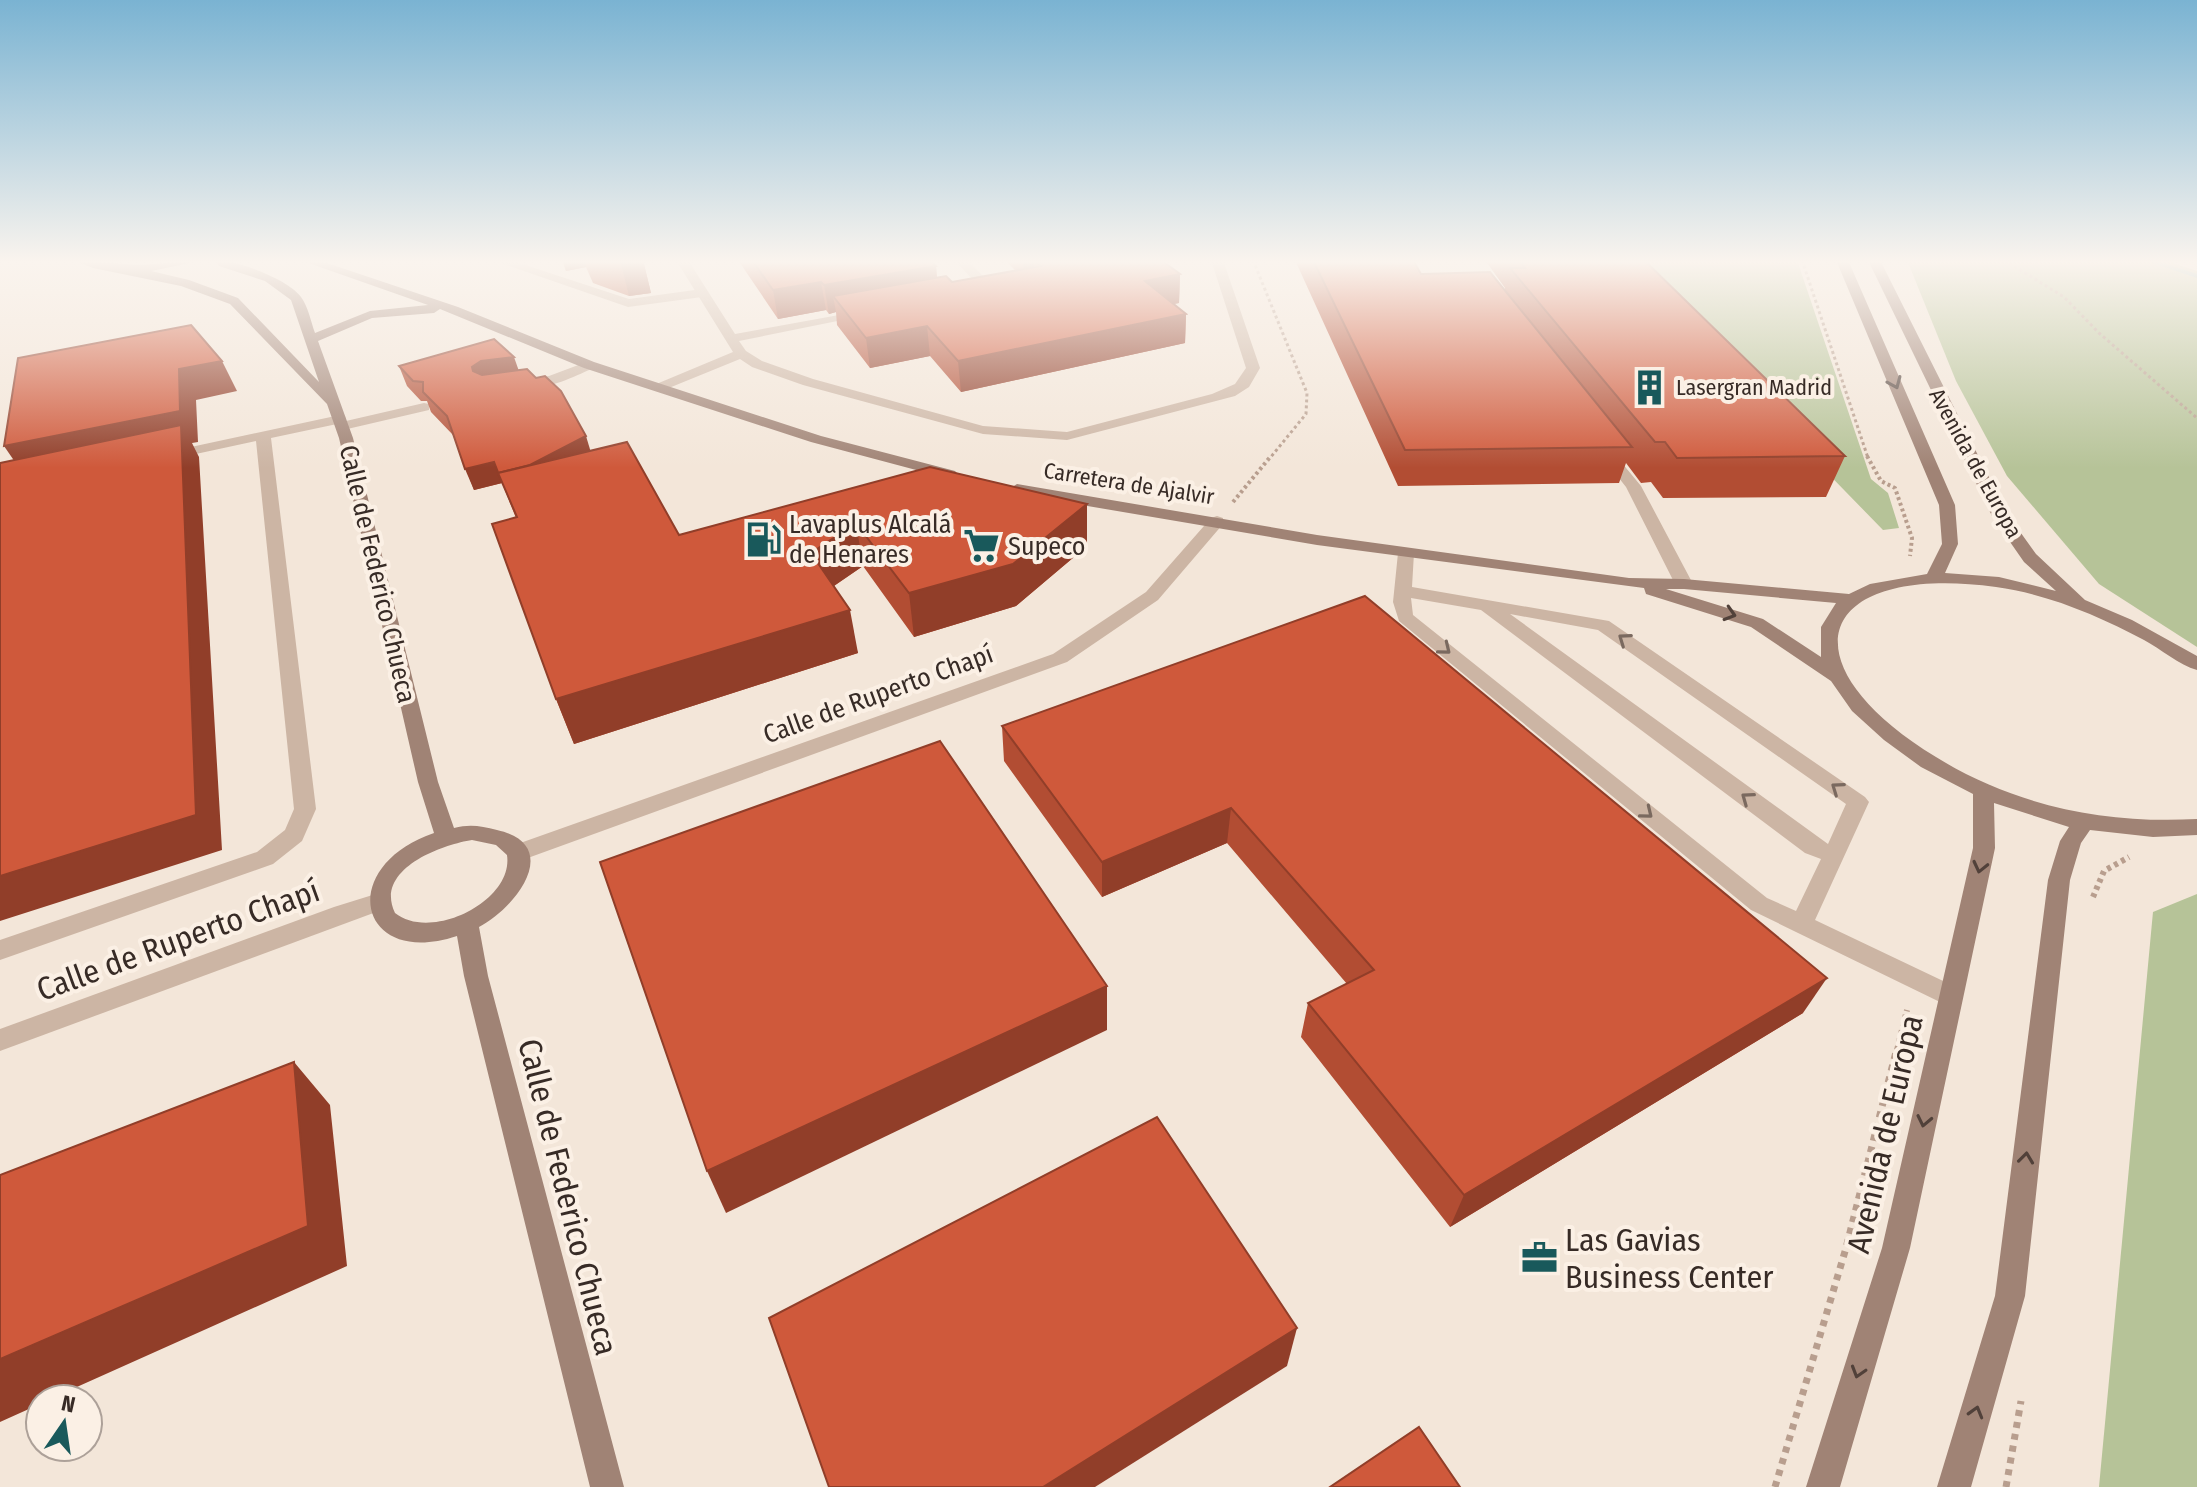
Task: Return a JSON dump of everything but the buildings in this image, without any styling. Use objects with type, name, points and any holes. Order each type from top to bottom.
[{"type":"street","points":[[259,329],[338,417]]},
{"type":"street","name":"Calle de Federico Chueca","points":[[307,329],[338,417],[428,782],[446,837]]},
{"type":"street","points":[[311,340],[329,329]]},
{"type":"street","points":[[502,329],[589,365],[816,439],[960,476]]},
{"type":"street","points":[[725,329],[741,354],[757,364],[808,382],[957,423],[1027,435],[1067,436],[1239,389],[1249,380],[1253,368],[1240,329]]},
{"type":"street","points":[[731,339],[784,329]]},
{"type":"street","name":"Avenida de Europa","points":[[1872,329],[1947,505],[1953,543],[1945,563],[1933,578]]},
{"type":"street","name":"Avenida de Europa","points":[[1908,329],[2000,516],[2030,558],[2082,605]]},
{"type":"street","points":[[659,388],[741,354]]},
{"type":"street","points":[[504,386],[551,380],[589,365]]},
{"type":"street","points":[[155,459],[338,417],[424,407]]},
{"type":"street","points":[[0,950],[265,858],[294,835],[305,809],[263,435]]},
{"type":"street","points":[[1593,437],[1633,486],[1684,584]]},
{"type":"street","name":"Carretera de Ajalvir","points":[[1003,487],[1317,540],[1629,583],[1684,584],[1851,599]]},
{"type":"street","name":"Calle de Ruperto Chapí","points":[[517,853],[1060,658],[1152,596],[1217,521]]},
{"type":"street","points":[[1406,553],[1403,591],[1405,617],[1759,904],[1951,996]]},
{"type":"street","points":[[2197,664],[2142,631],[2082,605],[1992,583],[1933,578],[1888,584],[1851,599],[1840,608],[1828,632],[1827,645],[1836,676],[1873,721],[1917,755],[1983,790],[2084,822],[2131,829],[2197,827]]},
{"type":"street","name":"Carretera de Ajalvir","points":[[1629,583],[1757,623],[1836,676]]},
{"type":"street","points":[[1403,591],[1603,625],[1858,802],[1801,926]]},
{"type":"street","points":[[1486,605],[1813,847],[1835,856]]},
{"type":"street","name":"Avenida de Europa","points":[[1823,1487],[1896,1248],[1984,848],[1983,790]]},
{"type":"street","points":[[1954,1487],[2010,1296],[2059,880],[2071,841],[2084,822]]},
{"type":"street","points":[[472,832],[489,834],[504,839],[517,853],[520,860],[518,876],[509,893],[494,908],[467,924],[425,934],[404,931],[388,923],[379,910],[384,880],[397,864],[413,851],[446,837],[472,832]]},
{"type":"street","name":"Calle de Ruperto Chapí","points":[[0,1040],[379,902]]},
{"type":"street","name":"Calle de Federico Chueca","points":[[467,924],[480,991],[607,1487]]},
{"type":"path","points":[[1217,521],[1306,414],[1307,393],[1281,329]]},
{"type":"path","points":[[2095,329],[2197,418]]},
{"type":"green space","points":[[1688,329],[1820,329],[1871,479],[1888,493],[1899,528],[1883,530]]},
{"type":"green space","points":[[1935,329],[2197,329],[2197,647],[2099,584],[2007,476],[1956,381]]},
{"type":"green space","points":[[2197,894],[2197,1487],[2099,1487],[2153,912]]},
{"type":"place","name":"Lasergran Madrid","points":[[1650,387]]},
{"type":"place","name":"Lavaplus Alcalá de Henares","points":[[763,539]]},
{"type":"place","name":"Supeco","points":[[982,546]]},
{"type":"place","name":"Las Gavias Business Center","points":[[1539,1258]]}]
